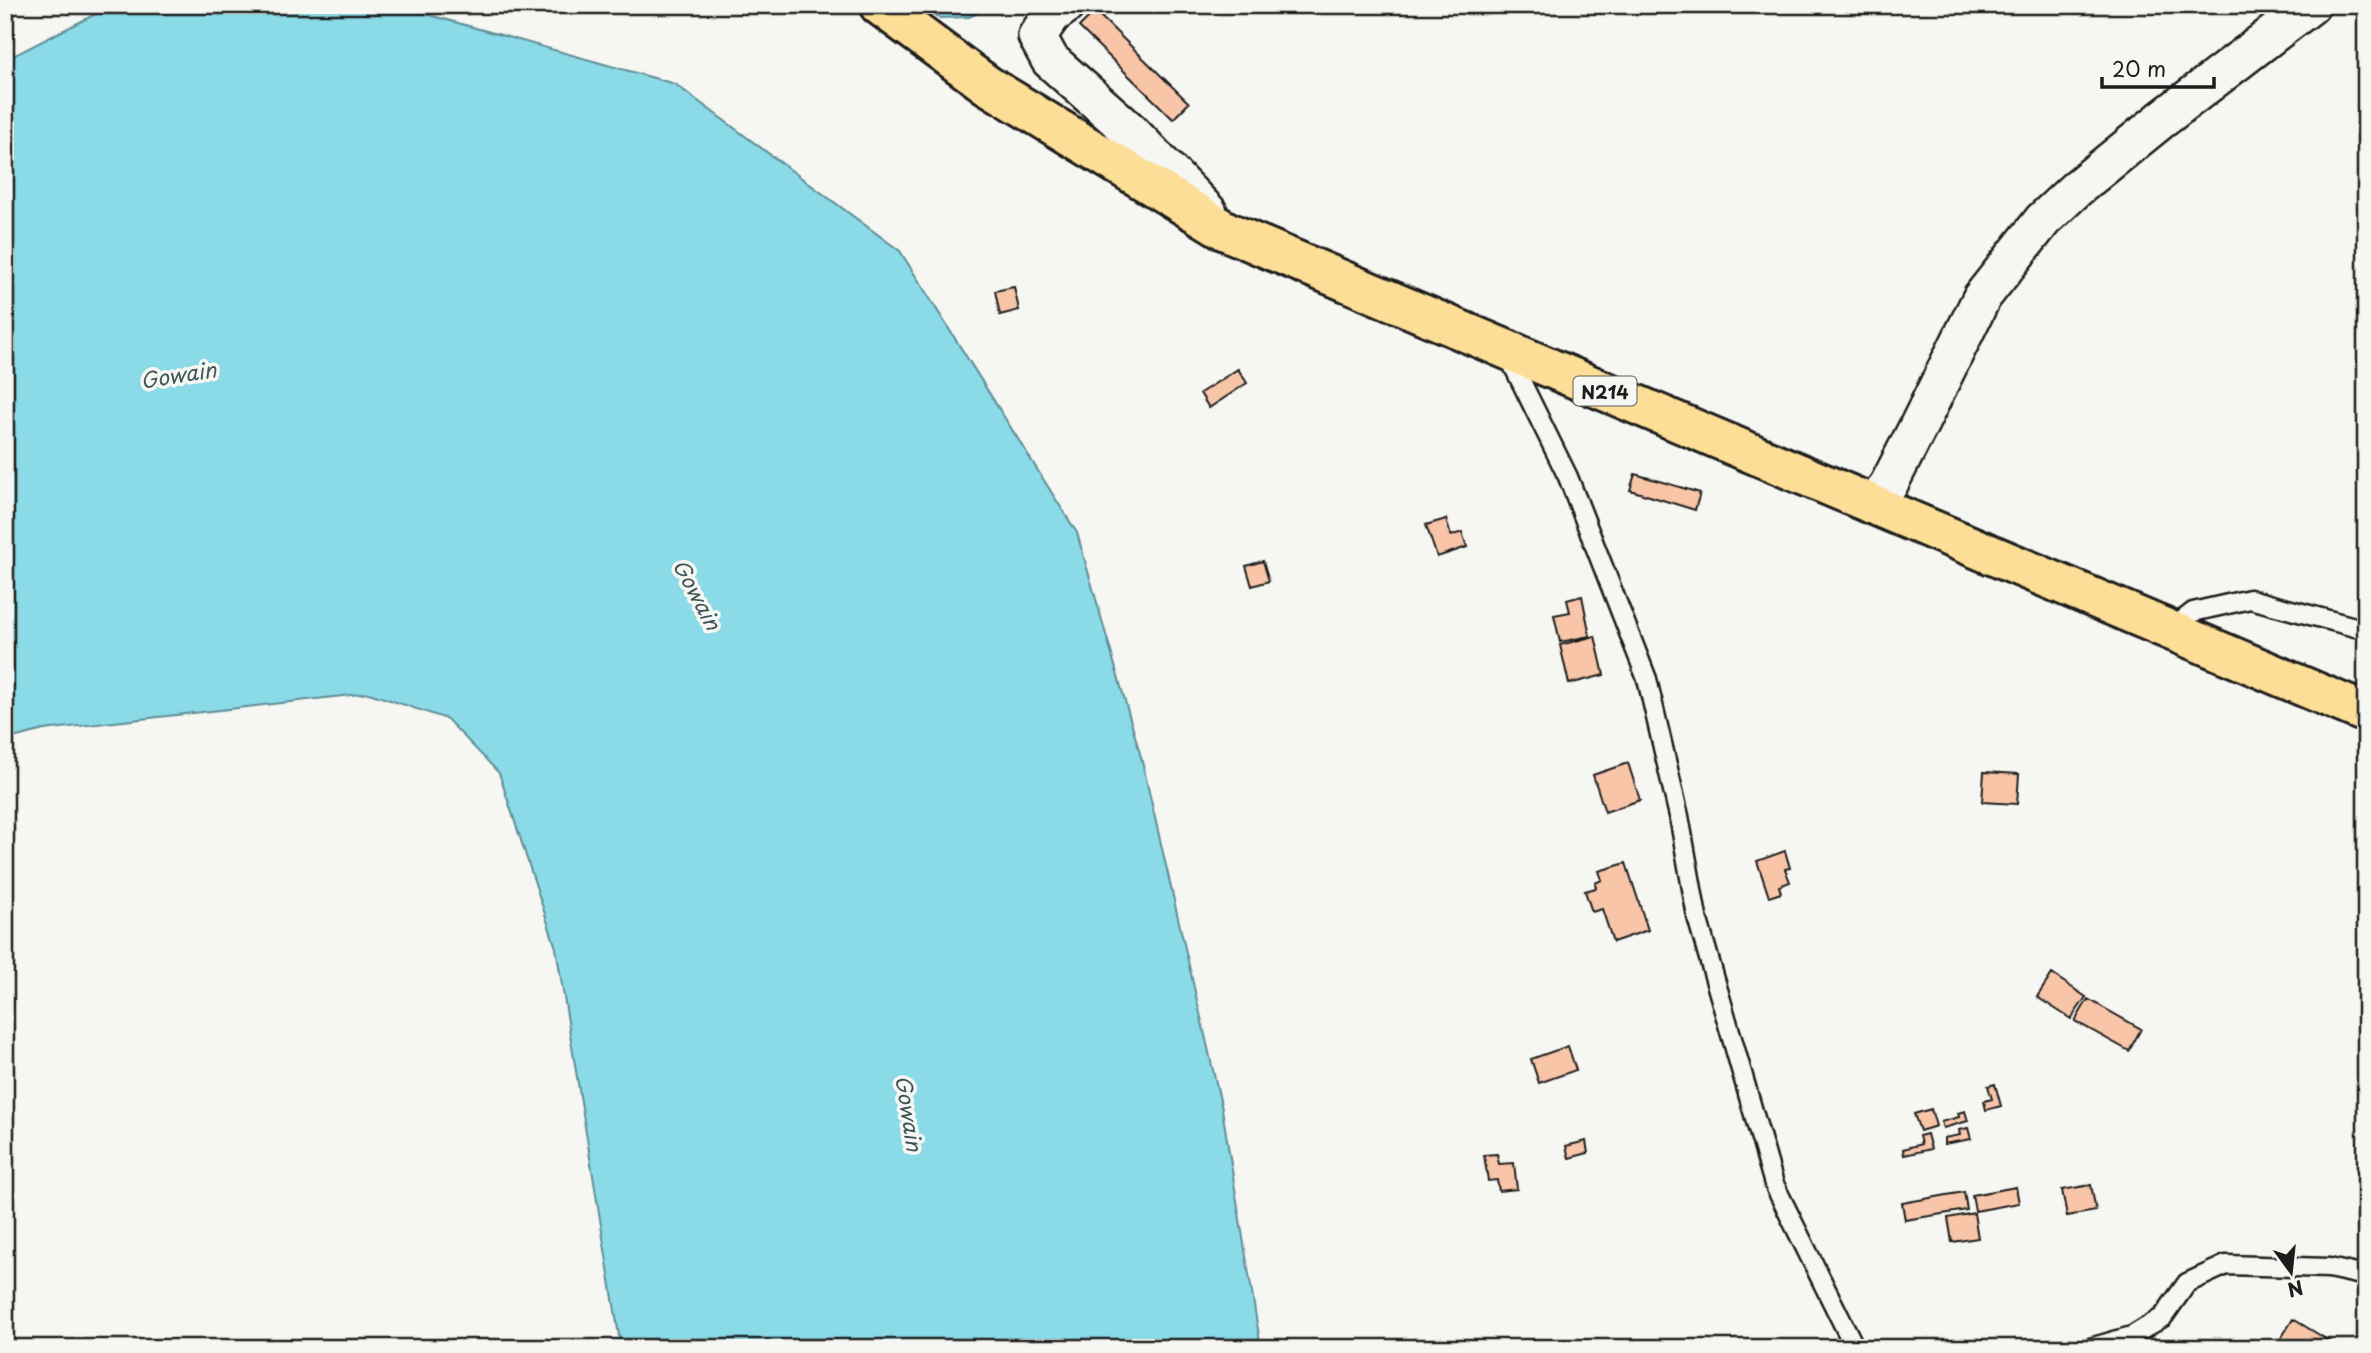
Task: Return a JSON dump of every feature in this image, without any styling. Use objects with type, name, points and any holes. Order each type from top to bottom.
[{"type":"highway","name":"N214","points":[[879,5],[987,85],[1226,230],[2366,713]]},
{"type":"street","points":[[1066,5],[1052,15],[1037,36],[1050,60],[1130,131],[1226,230]]},
{"type":"street","points":[[1874,505],[1889,484],[1982,297],[2043,220],[2076,189],[2161,120],[2311,5]]},
{"type":"lane","points":[[1505,349],[1568,477],[1647,679],[1679,816],[1697,917],[1774,1184],[1855,1348]]},
{"type":"lane","points":[[2170,630],[2193,612],[2250,599],[2366,630]]},
{"type":"lane","points":[[2090,1348],[2132,1336],[2163,1317],[2187,1283],[2225,1265],[2329,1268],[2366,1276]]},
{"type":"water","name":"Gowain","points":[[113,5],[394,5],[675,84],[900,251],[1077,533],[1141,757],[1222,1109],[1261,1348],[621,1348],[556,948],[499,773],[447,719],[369,693],[44,730],[5,740],[5,60]]},
{"type":"water","points":[[915,5],[994,5],[969,17],[940,18]]},
{"type":"building","points":[[1095,11],[1189,103],[1173,119],[1079,27]]},
{"type":"building","points":[[1014,287],[1019,310],[1000,315],[995,291]]},
{"type":"building","points":[[1238,369],[1247,383],[1209,408],[1200,393]]},
{"type":"building","points":[[1635,474],[1700,493],[1695,510],[1630,490]]},
{"type":"building","points":[[1446,519],[1451,536],[1462,532],[1467,547],[1437,557],[1426,525]]},
{"type":"building","points":[[1263,561],[1269,581],[1252,586],[1246,566]]},
{"type":"building","points":[[1582,596],[1590,636],[1560,642],[1554,615],[1570,612],[1567,600]]},
{"type":"building","points":[[1595,636],[1604,675],[1569,684],[1560,645]]},
{"type":"building","points":[[1628,763],[1640,800],[1605,812],[1593,775]]},
{"type":"building","points":[[1984,772],[2019,774],[2017,804],[1982,802]]},
{"type":"building","points":[[1785,851],[1790,868],[1785,869],[1790,882],[1779,886],[1781,893],[1769,897],[1757,861]]},
{"type":"building","points":[[1626,863],[1648,930],[1613,942],[1602,909],[1592,912],[1585,891],[1596,888],[1595,883],[1602,880],[1599,871]]},
{"type":"building","points":[[2052,974],[2086,997],[2071,1019],[2037,997]]},
{"type":"building","points":[[2088,999],[2141,1029],[2129,1051],[2075,1021]]},
{"type":"building","points":[[1568,1046],[1576,1070],[1539,1083],[1531,1059]]},
{"type":"building","points":[[1995,1084],[2001,1106],[1986,1110],[1984,1101],[1992,1099],[1988,1086]]},
{"type":"building","points":[[1931,1109],[1936,1126],[1920,1131],[1914,1114]]},
{"type":"building","points":[[1965,1111],[1968,1121],[1943,1128],[1941,1122],[1959,1117],[1958,1113]]},
{"type":"building","points":[[1968,1128],[1971,1139],[1944,1144],[1944,1138],[1960,1135],[1959,1130]]},
{"type":"building","points":[[1927,1134],[1931,1149],[1904,1155],[1903,1149],[1921,1144],[1919,1136]]},
{"type":"building","points":[[1586,1141],[1588,1153],[1569,1158],[1566,1146]]},
{"type":"building","points":[[1497,1154],[1499,1164],[1514,1163],[1517,1189],[1499,1191],[1497,1180],[1488,1181],[1484,1155]]},
{"type":"building","points":[[2091,1185],[2096,1211],[2067,1216],[2062,1190]]},
{"type":"building","points":[[2016,1187],[2019,1203],[1975,1211],[1972,1195]]},
{"type":"building","points":[[1964,1192],[1967,1210],[1905,1220],[1902,1203]]},
{"type":"building","points":[[1974,1213],[1978,1238],[1952,1242],[1948,1218]]},
{"type":"building","points":[[2293,1319],[2341,1348],[2275,1348]]}]
